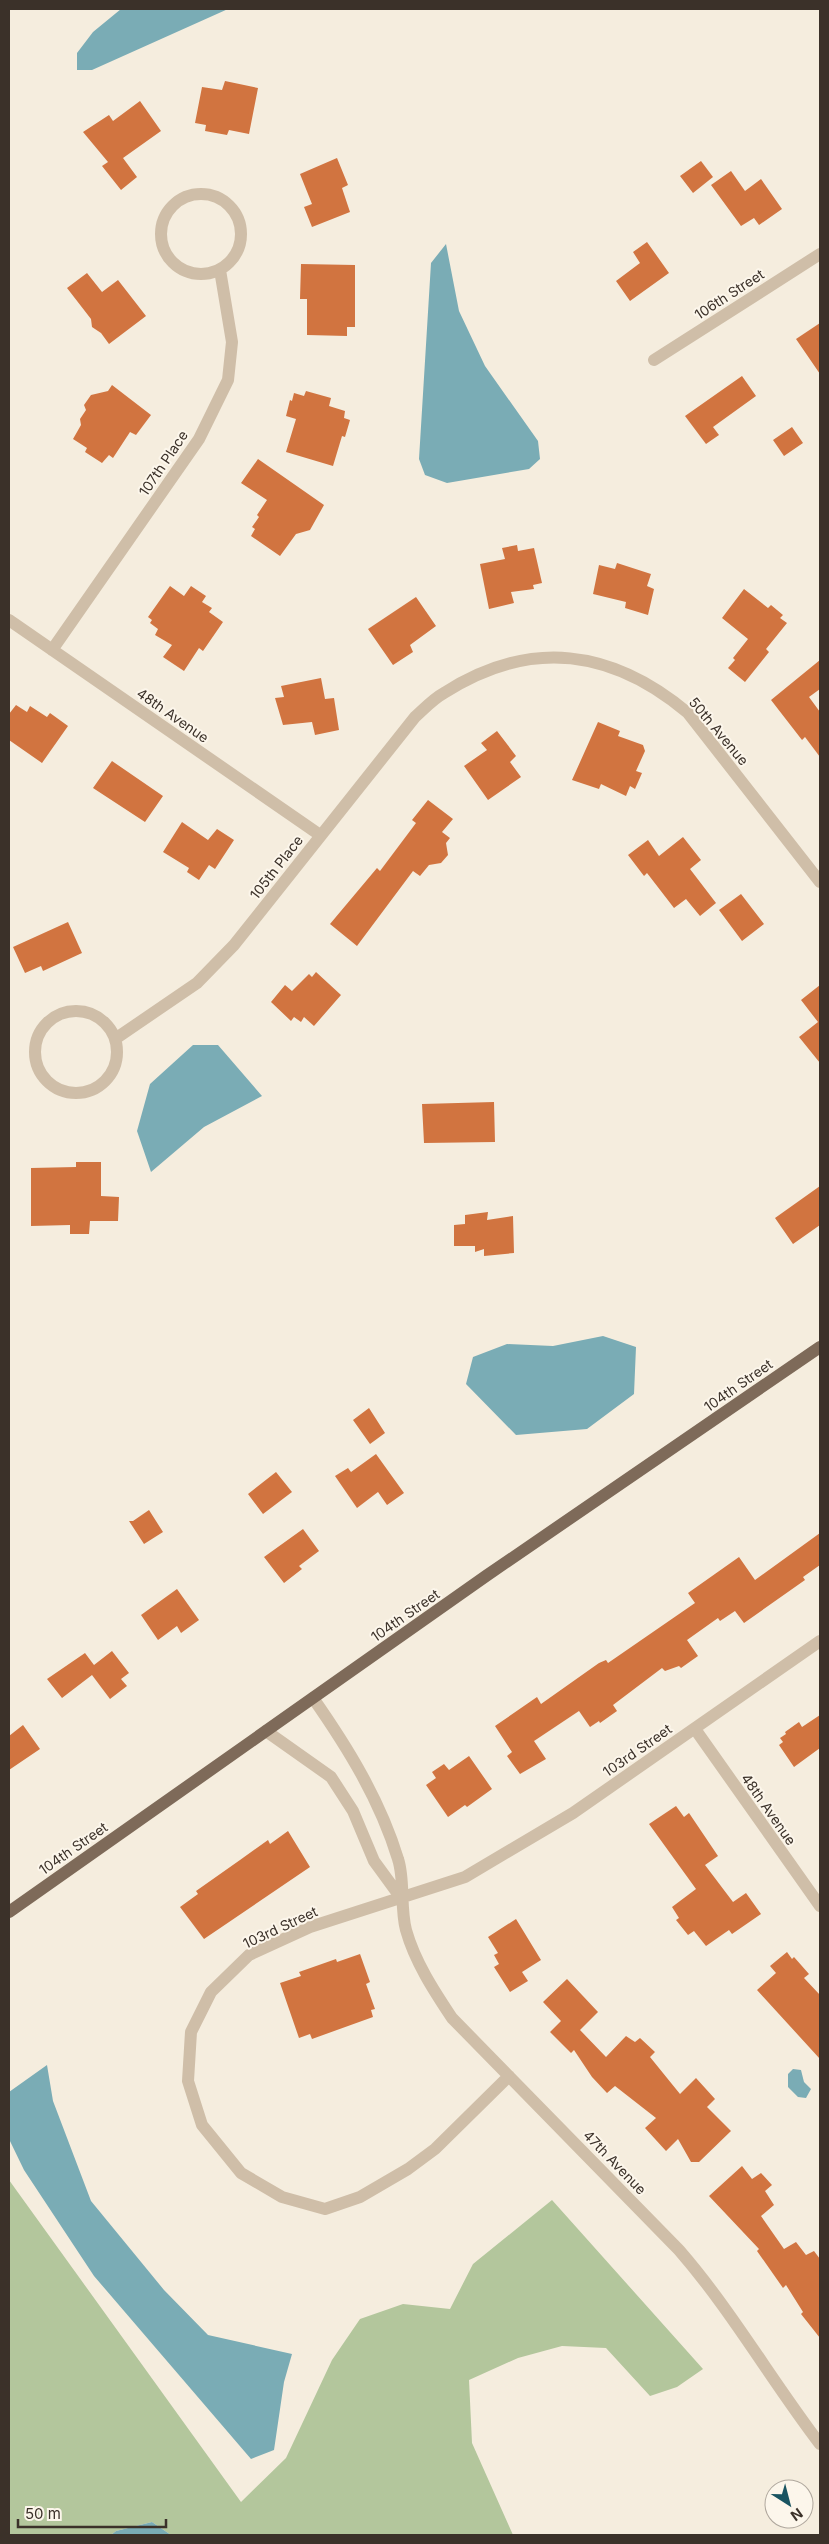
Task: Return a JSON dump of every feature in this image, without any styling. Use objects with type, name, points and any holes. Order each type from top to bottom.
[{"type":"main road","name":"104th Street","points":[[9,1912],[312,1698],[820,1347]]},
{"type":"street","points":[[201,194],[214,196],[226,202],[235,212],[240,224],[241,238],[238,251],[230,262],[220,270],[207,274],[194,274],[182,270],[172,262],[164,250],[161,238],[162,225],[167,213],[176,203],[187,197],[201,194]]},
{"type":"street","name":"106th Street","points":[[654,360],[820,254]]},
{"type":"street","name":"107th Place","points":[[52,650],[198,439],[228,380],[232,342],[220,270]]},
{"type":"street","name":"48th Avenue","points":[[9,620],[320,835]]},
{"type":"street","name":"50th Avenue","points":[[442,693],[480,673],[541,656],[586,660],[636,676],[666,694],[688,713],[820,882]]},
{"type":"street","name":"105th Place","points":[[115,1039],[197,983],[234,945],[415,717],[442,693]]},
{"type":"street","points":[[75,1010],[88,1012],[100,1018],[110,1027],[115,1039],[117,1053],[115,1067],[107,1079],[90,1090],[69,1092],[56,1088],[45,1079],[38,1067],[35,1054],[36,1041],[42,1029],[51,1019],[62,1013],[75,1010]]},
{"type":"street","name":"103rd Street","points":[[509,2076],[435,2149],[415,2164],[360,2197],[325,2209],[282,2197],[241,2173],[202,2125],[188,2081],[190,2032],[210,1992],[249,1955],[310,1927],[465,1877],[574,1813],[820,1641]]},
{"type":"street","name":"47th Avenue","points":[[312,1698],[344,1745],[367,1784],[384,1820],[400,1862],[401,1898],[406,1930],[419,1962],[437,1996],[452,2018],[680,2250],[711,2287],[790,2404],[820,2444]]},
{"type":"street","name":"48th Avenue","points":[[695,1729],[820,1906]]},
{"type":"street","points":[[266,1731],[331,1777],[353,1811],[374,1861],[401,1898]]},
{"type":"green space","points":[[9,2180],[241,2502],[286,2458],[332,2360],[360,2319],[403,2304],[450,2309],[473,2264],[552,2200],[703,2369],[677,2387],[650,2396],[606,2348],[562,2346],[518,2358],[469,2380],[472,2443],[513,2535],[171,2535],[152,2522],[116,2531],[111,2535],[9,2535]]},
{"type":"water","points":[[121,9],[228,9],[92,70],[77,70],[77,53],[93,32]]},
{"type":"water","points":[[446,244],[459,311],[485,366],[538,441],[540,459],[529,469],[447,483],[425,475],[419,459],[431,263]]},
{"type":"water","points":[[193,1045],[218,1045],[262,1096],[204,1127],[151,1172],[137,1131],[150,1084]]},
{"type":"water","points":[[603,1336],[636,1347],[634,1394],[587,1429],[516,1435],[466,1384],[473,1357],[507,1344],[553,1346]]},
{"type":"water","points":[[47,2065],[53,2101],[91,2201],[164,2290],[208,2335],[292,2354],[284,2382],[274,2450],[251,2459],[94,2276],[24,2170],[9,2139],[9,2092]]},
{"type":"water","points":[[793,2069],[801,2070],[804,2082],[811,2089],[806,2098],[798,2097],[788,2087],[788,2074]]},
{"type":"water","points":[[152,2522],[171,2535],[111,2535],[116,2531]]},
{"type":"building","points":[[225,81],[258,88],[249,134],[229,130],[227,135],[205,131],[206,125],[195,123],[202,87],[222,90]]},
{"type":"building","points":[[140,101],[161,131],[123,158],[137,177],[121,190],[102,166],[108,162],[83,132],[109,115],[113,121]]},
{"type":"building","points":[[337,158],[348,185],[342,188],[350,212],[312,227],[304,207],[312,204],[300,174]]},
{"type":"building","points":[[701,161],[713,177],[693,193],[680,176]]},
{"type":"building","points":[[731,171],[745,191],[761,179],[782,209],[759,225],[754,218],[741,226],[711,185]]},
{"type":"building","points":[[647,242],[669,273],[630,301],[616,281],[640,263],[633,252]]},
{"type":"building","points":[[301,264],[355,265],[355,327],[347,327],[347,336],[307,335],[307,299],[300,299]]},
{"type":"building","points":[[87,273],[102,292],[118,280],[146,316],[109,344],[101,333],[92,327],[91,319],[67,288]]},
{"type":"building","points":[[820,323],[820,374],[796,339]]},
{"type":"building","points":[[742,376],[756,396],[713,427],[719,435],[706,444],[685,416]]},
{"type":"building","points":[[112,385],[151,415],[136,435],[130,432],[113,458],[109,455],[102,463],[85,452],[87,448],[73,439],[81,425],[80,419],[86,410],[84,405],[91,395],[108,391]]},
{"type":"building","points":[[306,391],[331,398],[329,406],[345,411],[344,418],[350,420],[345,437],[342,436],[333,466],[286,452],[296,419],[286,416],[290,400],[292,401],[294,393],[304,396]]},
{"type":"building","points":[[792,427],[803,443],[784,456],[773,440]]},
{"type":"building","points":[[258,459],[324,505],[310,530],[296,534],[280,556],[251,536],[255,529],[252,527],[259,517],[257,515],[267,500],[241,483]]},
{"type":"building","points":[[517,545],[518,551],[534,548],[542,583],[533,585],[534,589],[511,592],[514,603],[489,609],[480,564],[505,559],[502,548]]},
{"type":"building","points":[[617,563],[651,574],[647,586],[654,589],[648,615],[625,608],[626,602],[593,594],[599,565],[615,569]]},
{"type":"building","points":[[170,586],[184,596],[191,586],[206,596],[202,602],[212,608],[209,612],[223,622],[203,651],[199,648],[184,671],[163,657],[172,645],[155,635],[158,629],[150,623],[152,620],[148,617]]},
{"type":"building","points":[[744,589],[768,608],[771,605],[783,615],[780,618],[787,623],[766,649],[769,652],[745,682],[728,668],[735,660],[733,658],[748,639],[722,618]]},
{"type":"building","points":[[416,597],[436,626],[410,645],[413,652],[393,665],[368,629]]},
{"type":"building","points":[[820,660],[820,689],[809,697],[820,712],[820,757],[805,737],[802,740],[771,700]]},
{"type":"building","points":[[321,678],[325,699],[334,698],[339,730],[315,735],[312,722],[283,725],[275,698],[284,697],[281,686]]},
{"type":"building","points":[[16,705],[27,712],[30,706],[47,717],[50,713],[68,726],[42,763],[9,740],[9,714]]},
{"type":"building","points":[[598,722],[620,731],[618,736],[643,745],[645,751],[636,771],[642,773],[635,789],[630,786],[626,796],[601,784],[599,789],[572,780]]},
{"type":"building","points":[[497,731],[516,756],[510,762],[521,777],[488,800],[464,766],[487,750],[481,743]]},
{"type":"building","points":[[112,761],[163,796],[145,822],[93,788]]},
{"type":"building","points":[[428,800],[453,819],[442,832],[450,838],[446,843],[448,855],[441,863],[429,865],[420,876],[413,871],[357,946],[330,924],[377,868],[380,871],[416,823],[412,820]]},
{"type":"building","points":[[182,822],[208,840],[217,829],[234,840],[215,869],[209,865],[199,880],[187,872],[189,868],[163,852]]},
{"type":"building","points":[[683,837],[701,860],[690,869],[716,903],[700,916],[686,899],[674,908],[647,873],[644,876],[628,855],[648,840],[659,856]]},
{"type":"building","points":[[741,894],[764,924],[742,941],[719,910]]},
{"type":"building","points":[[68,922],[82,953],[43,971],[41,966],[25,973],[13,947]]},
{"type":"building","points":[[316,972],[341,995],[314,1026],[304,1017],[301,1022],[294,1017],[291,1021],[271,1002],[285,985],[292,991],[309,974],[312,977]]},
{"type":"building","points":[[820,985],[820,1063],[799,1037],[818,1022],[801,1000]]},
{"type":"building","points":[[494,1102],[495,1142],[424,1143],[422,1104]]},
{"type":"building","points":[[76,1162],[101,1162],[101,1196],[119,1197],[118,1221],[90,1221],[89,1234],[70,1234],[70,1225],[31,1226],[31,1168],[76,1167]]},
{"type":"building","points":[[820,1186],[820,1225],[793,1244],[775,1218]]},
{"type":"building","points":[[488,1212],[487,1220],[513,1216],[514,1253],[484,1256],[484,1249],[475,1252],[475,1246],[454,1246],[454,1225],[465,1224],[465,1215]]},
{"type":"building","points":[[369,1408],[385,1433],[370,1444],[353,1420]]},
{"type":"building","points":[[376,1454],[404,1493],[387,1505],[378,1492],[357,1508],[335,1476],[348,1468],[351,1472]]},
{"type":"building","points":[[276,1472],[292,1492],[263,1514],[248,1494]]},
{"type":"building","points":[[149,1510],[163,1532],[144,1544],[129,1521],[133,1521]]},
{"type":"building","points":[[303,1529],[319,1551],[299,1566],[302,1569],[284,1583],[264,1557]]},
{"type":"building","points":[[820,1533],[820,1565],[803,1577],[805,1580],[744,1623],[735,1611],[720,1621],[718,1618],[687,1640],[698,1656],[681,1668],[679,1666],[665,1671],[662,1668],[613,1705],[617,1711],[600,1723],[599,1721],[590,1727],[579,1711],[534,1741],[546,1759],[520,1774],[507,1756],[512,1752],[495,1726],[537,1697],[541,1704],[599,1663],[606,1660],[608,1663],[695,1603],[688,1593],[739,1557],[755,1580]]},
{"type":"building","points":[[177,1589],[199,1620],[181,1633],[177,1626],[158,1640],[141,1615]]},
{"type":"building","points":[[112,1651],[129,1673],[121,1679],[127,1686],[110,1699],[92,1675],[62,1698],[47,1679],[85,1653],[94,1665]]},
{"type":"building","points":[[820,1715],[820,1748],[794,1767],[779,1745],[783,1742],[780,1738],[799,1722],[802,1727]]},
{"type":"building","points":[[23,1725],[40,1749],[9,1770],[9,1736]]},
{"type":"building","points":[[469,1756],[492,1789],[467,1807],[465,1805],[448,1817],[426,1785],[436,1778],[432,1772],[444,1764],[449,1770]]},
{"type":"building","points":[[676,1806],[684,1817],[689,1813],[718,1856],[705,1865],[733,1902],[746,1893],[761,1914],[732,1934],[729,1930],[706,1946],[694,1931],[688,1935],[676,1920],[679,1918],[672,1907],[696,1889],[649,1824]]},
{"type":"building","points":[[288,1831],[310,1867],[204,1939],[180,1907],[198,1894],[196,1891],[268,1840],[270,1844]]},
{"type":"building","points":[[516,1919],[541,1960],[522,1972],[528,1981],[510,1992],[494,1967],[499,1964],[494,1955],[498,1953],[488,1937]]},
{"type":"building","points":[[787,1952],[809,1974],[804,1978],[820,1995],[820,2059],[757,1990],[776,1973],[770,1966]]},
{"type":"building","points":[[360,1954],[370,1982],[366,1984],[375,2009],[371,2010],[373,2017],[312,2039],[310,2034],[299,2038],[280,1983],[301,1976],[299,1972],[336,1959],[337,1962]]},
{"type":"building","points":[[567,1979],[598,2012],[580,2030],[606,2057],[626,2036],[635,2042],[640,2038],[655,2052],[650,2057],[680,2094],[696,2078],[715,2099],[707,2107],[731,2131],[699,2162],[691,2162],[678,2139],[666,2151],[645,2128],[656,2118],[615,2086],[607,2093],[592,2077],[574,2050],[571,2053],[550,2032],[561,2021],[543,2002]]},
{"type":"building","points":[[742,2166],[752,2179],[761,2173],[772,2185],[765,2191],[774,2205],[761,2216],[784,2249],[796,2242],[806,2255],[814,2251],[820,2259],[820,2338],[801,2314],[803,2312],[786,2285],[783,2288],[757,2251],[759,2249],[709,2196]]}]
